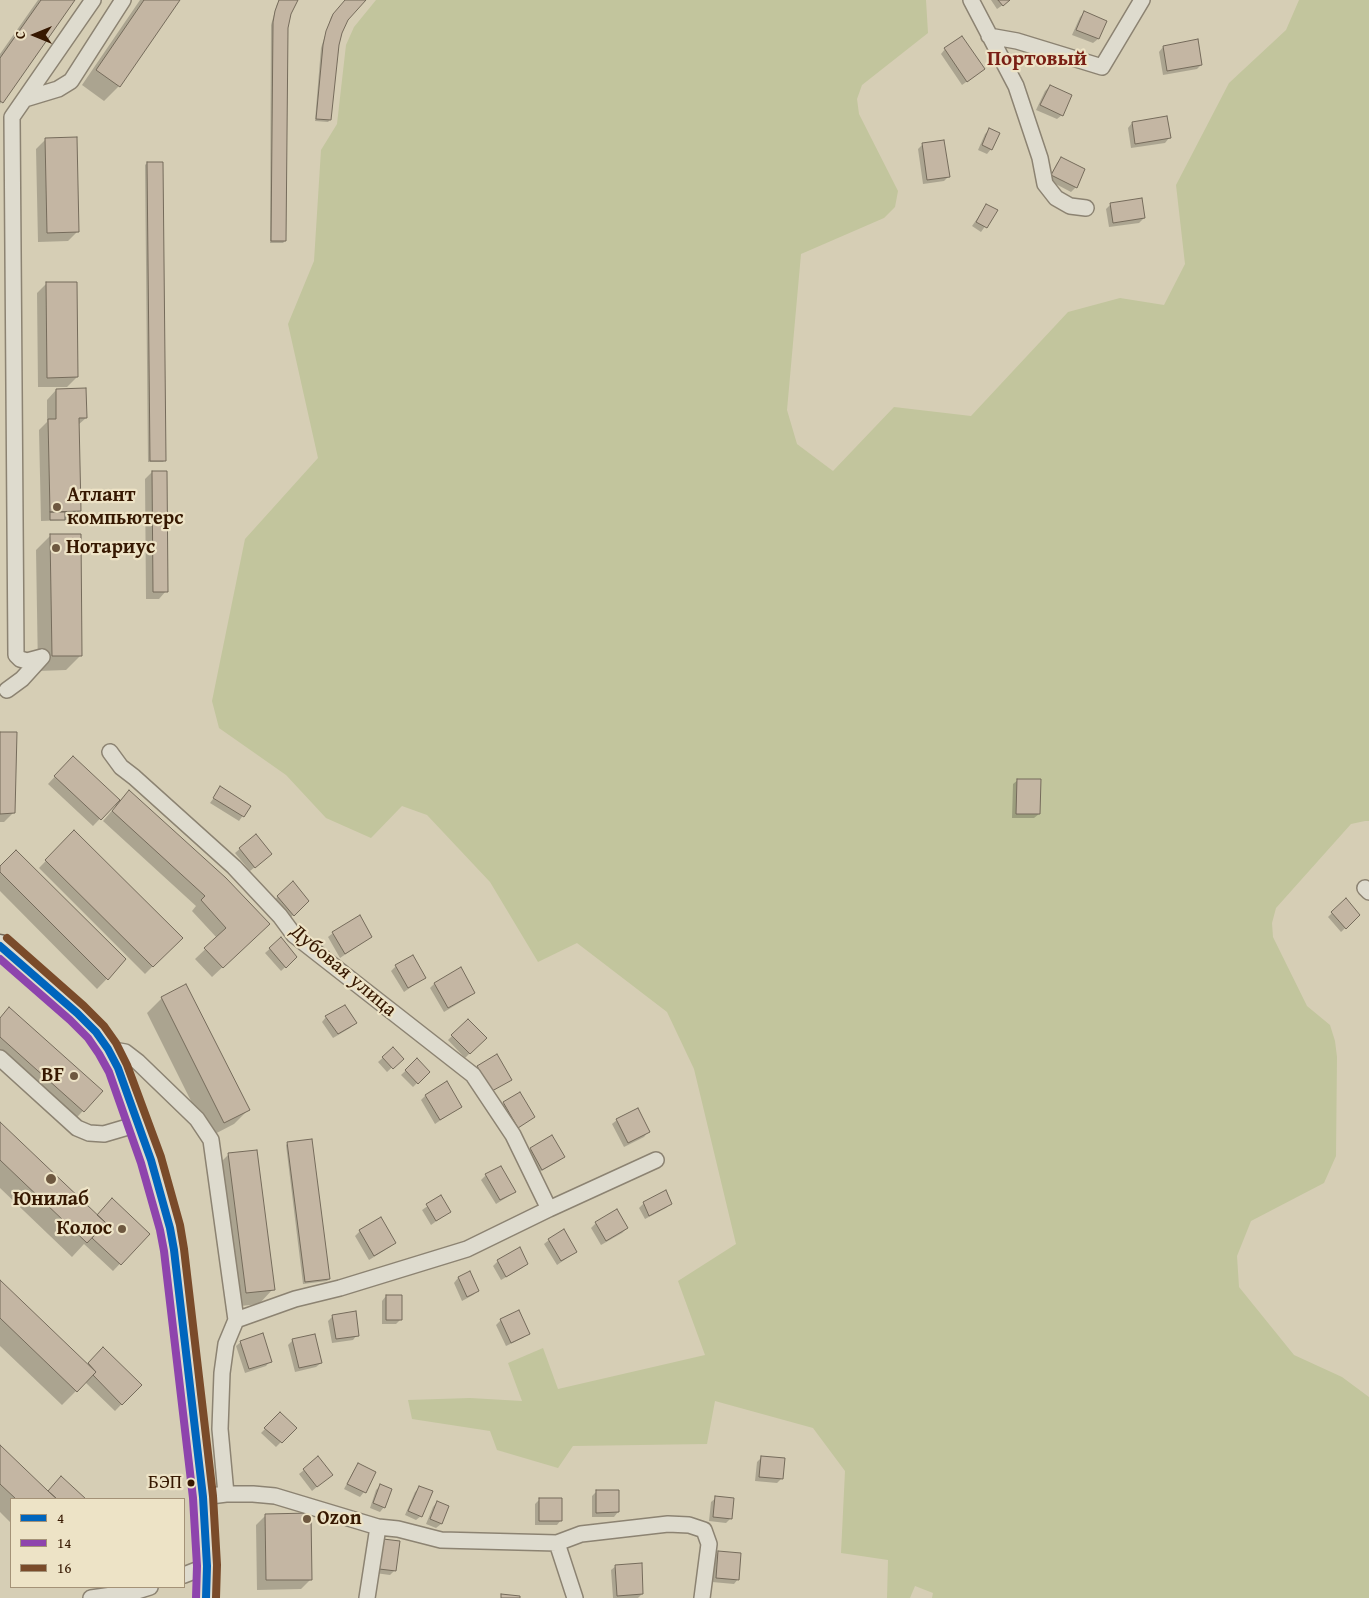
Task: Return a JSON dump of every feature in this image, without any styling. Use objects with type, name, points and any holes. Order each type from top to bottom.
[{"type":"main road","points":[[0,946],[77,1013],[96,1032],[108,1049],[118,1068],[153,1168],[170,1228],[174,1250],[202,1497],[207,1566],[206,1598]]},
{"type":"street","points":[[7,690],[22,680],[42,657],[27,661],[20,660],[16,656],[7,539],[6,266],[12,117],[93,0]]},
{"type":"street","points":[[24,99],[58,89],[71,81],[123,0]]},
{"type":"street","points":[[972,0],[1016,86],[1040,158],[1045,184],[1056,198],[1070,206],[1086,208]]},
{"type":"street","points":[[989,36],[1016,41],[1102,67],[1142,0]]},
{"type":"street","name":"Дубовая улица","points":[[110,752],[121,767],[234,867],[280,916],[294,935],[473,1075],[512,1135],[549,1209]]},
{"type":"street","points":[[108,1049],[125,1052],[138,1062],[197,1119],[211,1140],[236,1320],[226,1344],[222,1373],[220,1429],[226,1494]]},
{"type":"street","points":[[0,1058],[77,1128],[89,1133],[104,1134],[138,1124]]},
{"type":"street","points":[[236,1320],[295,1299],[340,1288],[467,1249],[656,1160]]},
{"type":"street","points":[[202,1497],[226,1494],[275,1496],[378,1527],[398,1529],[441,1540],[557,1543],[581,1534],[668,1524],[688,1525],[704,1530],[709,1544],[702,1598]]},
{"type":"street","points":[[367,1598],[378,1527]]},
{"type":"street","points":[[557,1543],[574,1598]]},
{"type":"street","points":[[185,1575],[207,1566]]},
{"type":"street","points":[[91,1598],[132,1595],[148,1588]]},
{"type":"green space","points":[[376,0],[926,0],[928,33],[862,85],[857,99],[859,114],[898,191],[895,207],[884,218],[801,254],[787,410],[797,444],[833,471],[894,407],[971,416],[1068,312],[1120,298],[1164,305],[1185,264],[1176,185],[1229,83],[1286,30],[1299,0],[1369,0],[1369,821],[1351,824],[1276,908],[1272,923],[1273,937],[1307,1006],[1330,1025],[1335,1041],[1337,1057],[1336,1156],[1324,1183],[1251,1221],[1237,1256],[1239,1287],[1294,1355],[1342,1377],[1369,1397],[1369,1598],[932,1598],[933,1593],[915,1586],[910,1598],[887,1598],[888,1560],[841,1553],[845,1471],[813,1428],[715,1401],[707,1444],[573,1446],[558,1468],[497,1450],[490,1431],[412,1419],[408,1400],[470,1398],[522,1401],[508,1363],[543,1348],[558,1389],[705,1355],[678,1281],[736,1244],[694,1069],[667,1012],[577,943],[538,962],[490,882],[427,815],[402,806],[371,838],[326,818],[286,775],[219,728],[212,701],[245,539],[318,458],[288,324],[314,261],[321,150],[337,124],[346,45],[354,27]]},
{"type":"building","points":[[41,0],[75,0],[3,103],[0,101],[0,58]]},
{"type":"building","points":[[144,0],[180,0],[120,87],[96,70]]},
{"type":"building","points":[[279,0],[298,0],[291,14],[288,28],[286,241],[271,241],[273,22]]},
{"type":"building","points":[[345,0],[366,0],[348,20],[342,33],[331,120],[316,119],[326,31],[333,14]]},
{"type":"building","points":[[998,0],[1010,0],[1003,6]]},
{"type":"building","points":[[1084,11],[1107,21],[1099,39],[1076,30]]},
{"type":"building","points":[[962,36],[985,69],[967,82],[944,48]]},
{"type":"building","points":[[1198,39],[1202,65],[1167,71],[1163,46]]},
{"type":"building","points":[[1050,85],[1072,95],[1063,116],[1040,105]]},
{"type":"building","points":[[1167,116],[1171,138],[1135,144],[1132,122]]},
{"type":"building","points":[[989,128],[1000,133],[992,150],[982,145]]},
{"type":"building","points":[[77,137],[79,232],[47,233],[45,138]]},
{"type":"building","points":[[944,140],[950,177],[927,180],[922,143]]},
{"type":"building","points":[[1061,157],[1085,169],[1077,188],[1051,175]]},
{"type":"building","points":[[147,162],[163,162],[166,461],[150,461]]},
{"type":"building","points":[[1142,198],[1145,218],[1113,223],[1110,203]]},
{"type":"building","points":[[986,204],[998,210],[987,228],[976,222]]},
{"type":"building","points":[[46,282],[77,282],[78,377],[47,378]]},
{"type":"building","points":[[86,388],[87,418],[79,418],[81,511],[50,512],[48,419],[56,419],[56,389]]},
{"type":"building","points":[[152,471],[167,471],[168,592],[153,592]]},
{"type":"building","points":[[50,512],[65,512],[65,520],[50,520]]},
{"type":"building","points":[[50,534],[81,534],[82,656],[52,656]]},
{"type":"building","points":[[0,732],[17,732],[15,813],[0,814]]},
{"type":"building","points":[[73,756],[120,800],[101,820],[54,776]]},
{"type":"building","points":[[1017,779],[1041,779],[1040,814],[1016,814]]},
{"type":"building","points":[[220,786],[251,806],[244,817],[213,798]]},
{"type":"building","points":[[129,790],[226,878],[270,924],[223,968],[204,948],[226,928],[201,900],[205,896],[112,811]]},
{"type":"building","points":[[74,830],[183,938],[153,967],[45,860]]},
{"type":"building","points":[[256,834],[272,854],[255,868],[239,848]]},
{"type":"building","points":[[16,850],[126,959],[108,980],[0,872],[0,866]]},
{"type":"building","points":[[293,881],[309,901],[294,916],[277,896]]},
{"type":"building","points":[[1346,898],[1360,915],[1346,929],[1331,912]]},
{"type":"building","points":[[360,915],[372,937],[345,954],[332,932]]},
{"type":"building","points":[[281,937],[297,957],[286,968],[269,948]]},
{"type":"building","points":[[413,955],[426,978],[408,988],[395,965]]},
{"type":"building","points":[[461,967],[475,993],[448,1008],[434,983]]},
{"type":"building","points":[[186,984],[250,1110],[224,1123],[161,997]]},
{"type":"building","points":[[345,1005],[357,1023],[338,1034],[325,1016]]},
{"type":"building","points":[[9,1007],[103,1091],[84,1112],[0,1037],[0,1018]]},
{"type":"building","points":[[468,1019],[487,1038],[470,1054],[451,1035]]},
{"type":"building","points":[[393,1047],[404,1059],[393,1069],[382,1057]]},
{"type":"building","points":[[497,1054],[512,1080],[492,1091],[477,1066]]},
{"type":"building","points":[[417,1058],[430,1072],[418,1084],[405,1070]]},
{"type":"building","points":[[447,1081],[462,1107],[440,1120],[425,1095]]},
{"type":"building","points":[[520,1092],[535,1117],[518,1128],[503,1102]]},
{"type":"building","points":[[638,1108],[650,1132],[628,1143],[616,1119]]},
{"type":"building","points":[[0,1122],[106,1223],[87,1243],[0,1160]]},
{"type":"building","points":[[552,1135],[565,1157],[542,1170],[530,1148]]},
{"type":"building","points":[[312,1139],[330,1279],[305,1282],[287,1142]]},
{"type":"building","points":[[257,1150],[275,1290],[246,1293],[228,1153]]},
{"type":"building","points":[[501,1166],[516,1192],[500,1200],[485,1174]]},
{"type":"building","points":[[666,1190],[672,1204],[649,1216],[643,1202]]},
{"type":"building","points":[[441,1195],[451,1212],[436,1221],[426,1204]]},
{"type":"building","name":"Колос","points":[[112,1198],[150,1234],[121,1265],[92,1238],[106,1223],[97,1215]]},
{"type":"building","points":[[617,1209],[628,1228],[606,1241],[595,1222]]},
{"type":"building","points":[[381,1217],[396,1243],[374,1256],[359,1230]]},
{"type":"building","points":[[564,1229],[577,1252],[561,1261],[548,1239]]},
{"type":"building","points":[[520,1247],[528,1264],[506,1277],[497,1260]]},
{"type":"building","points":[[470,1271],[479,1291],[467,1297],[458,1277]]},
{"type":"building","points":[[0,1280],[96,1372],[77,1392],[0,1318]]},
{"type":"building","points":[[386,1295],[402,1295],[402,1320],[386,1320]]},
{"type":"building","points":[[519,1310],[530,1334],[511,1343],[500,1319]]},
{"type":"building","points":[[356,1311],[359,1336],[336,1339],[332,1315]]},
{"type":"building","points":[[263,1333],[272,1362],[249,1369],[240,1341]]},
{"type":"building","points":[[315,1334],[322,1363],[299,1368],[292,1339]]},
{"type":"building","points":[[103,1347],[142,1385],[122,1405],[93,1375],[96,1372],[88,1363]]},
{"type":"building","points":[[280,1412],[297,1428],[282,1443],[264,1428]]},
{"type":"building","points":[[0,1445],[56,1498],[15,1498],[0,1484]]},
{"type":"building","points":[[318,1456],[333,1475],[317,1487],[303,1469]]},
{"type":"building","points":[[761,1456],[785,1458],[783,1479],[759,1477]]},
{"type":"building","points":[[358,1463],[376,1472],[366,1493],[347,1484]]},
{"type":"building","points":[[61,1476],[85,1498],[56,1498],[48,1491]]},
{"type":"building","points":[[380,1484],[392,1489],[385,1508],[373,1503]]},
{"type":"building","points":[[419,1486],[433,1491],[422,1517],[408,1511]]},
{"type":"building","points":[[596,1490],[619,1490],[619,1512],[596,1513]]},
{"type":"building","points":[[715,1496],[734,1498],[732,1519],[713,1517]]},
{"type":"building","points":[[539,1498],[562,1498],[562,1521],[539,1521]]},
{"type":"building","points":[[437,1501],[449,1506],[442,1524],[430,1519]]},
{"type":"building","points":[[311,1513],[312,1580],[266,1580],[265,1514]]},
{"type":"building","points":[[383,1539],[400,1541],[396,1571],[379,1569]]},
{"type":"building","points":[[718,1551],[741,1553],[739,1580],[716,1578]]},
{"type":"building","points":[[642,1563],[643,1594],[617,1596],[615,1565]]},
{"type":"building","points":[[501,1594],[520,1596],[520,1598],[501,1598]]},
{"type":"transit line","name":"16","points":[[7,938],[84,1006],[104,1026],[116,1043],[127,1065],[161,1157],[180,1225],[184,1249],[213,1496],[217,1565],[216,1598]]},
{"type":"transit line","name":"4","points":[[0,946],[77,1013],[96,1032],[108,1049],[118,1068],[151,1160],[170,1228],[174,1250],[203,1497],[207,1566],[206,1598]]},
{"type":"transit line","name":"14","points":[[0,959],[88,1038],[109,1072],[141,1163],[164,1251],[193,1498],[197,1566],[196,1598]]},
{"type":"place","name":"Атлант компьютерс","points":[[57,507]]},
{"type":"place","name":"Нотариус","points":[[56,548]]},
{"type":"place","name":"BF","points":[[74,1076]]},
{"type":"place","name":"Юнилаб","points":[[51,1179]]},
{"type":"place","name":"Колос","points":[[122,1229]]},
{"type":"place","name":"БЭП","points":[[191,1483]]},
{"type":"place","name":"Ozon","points":[[307,1519]]},
{"type":"district","name":"Портовый","points":[[1037,60]]}]
